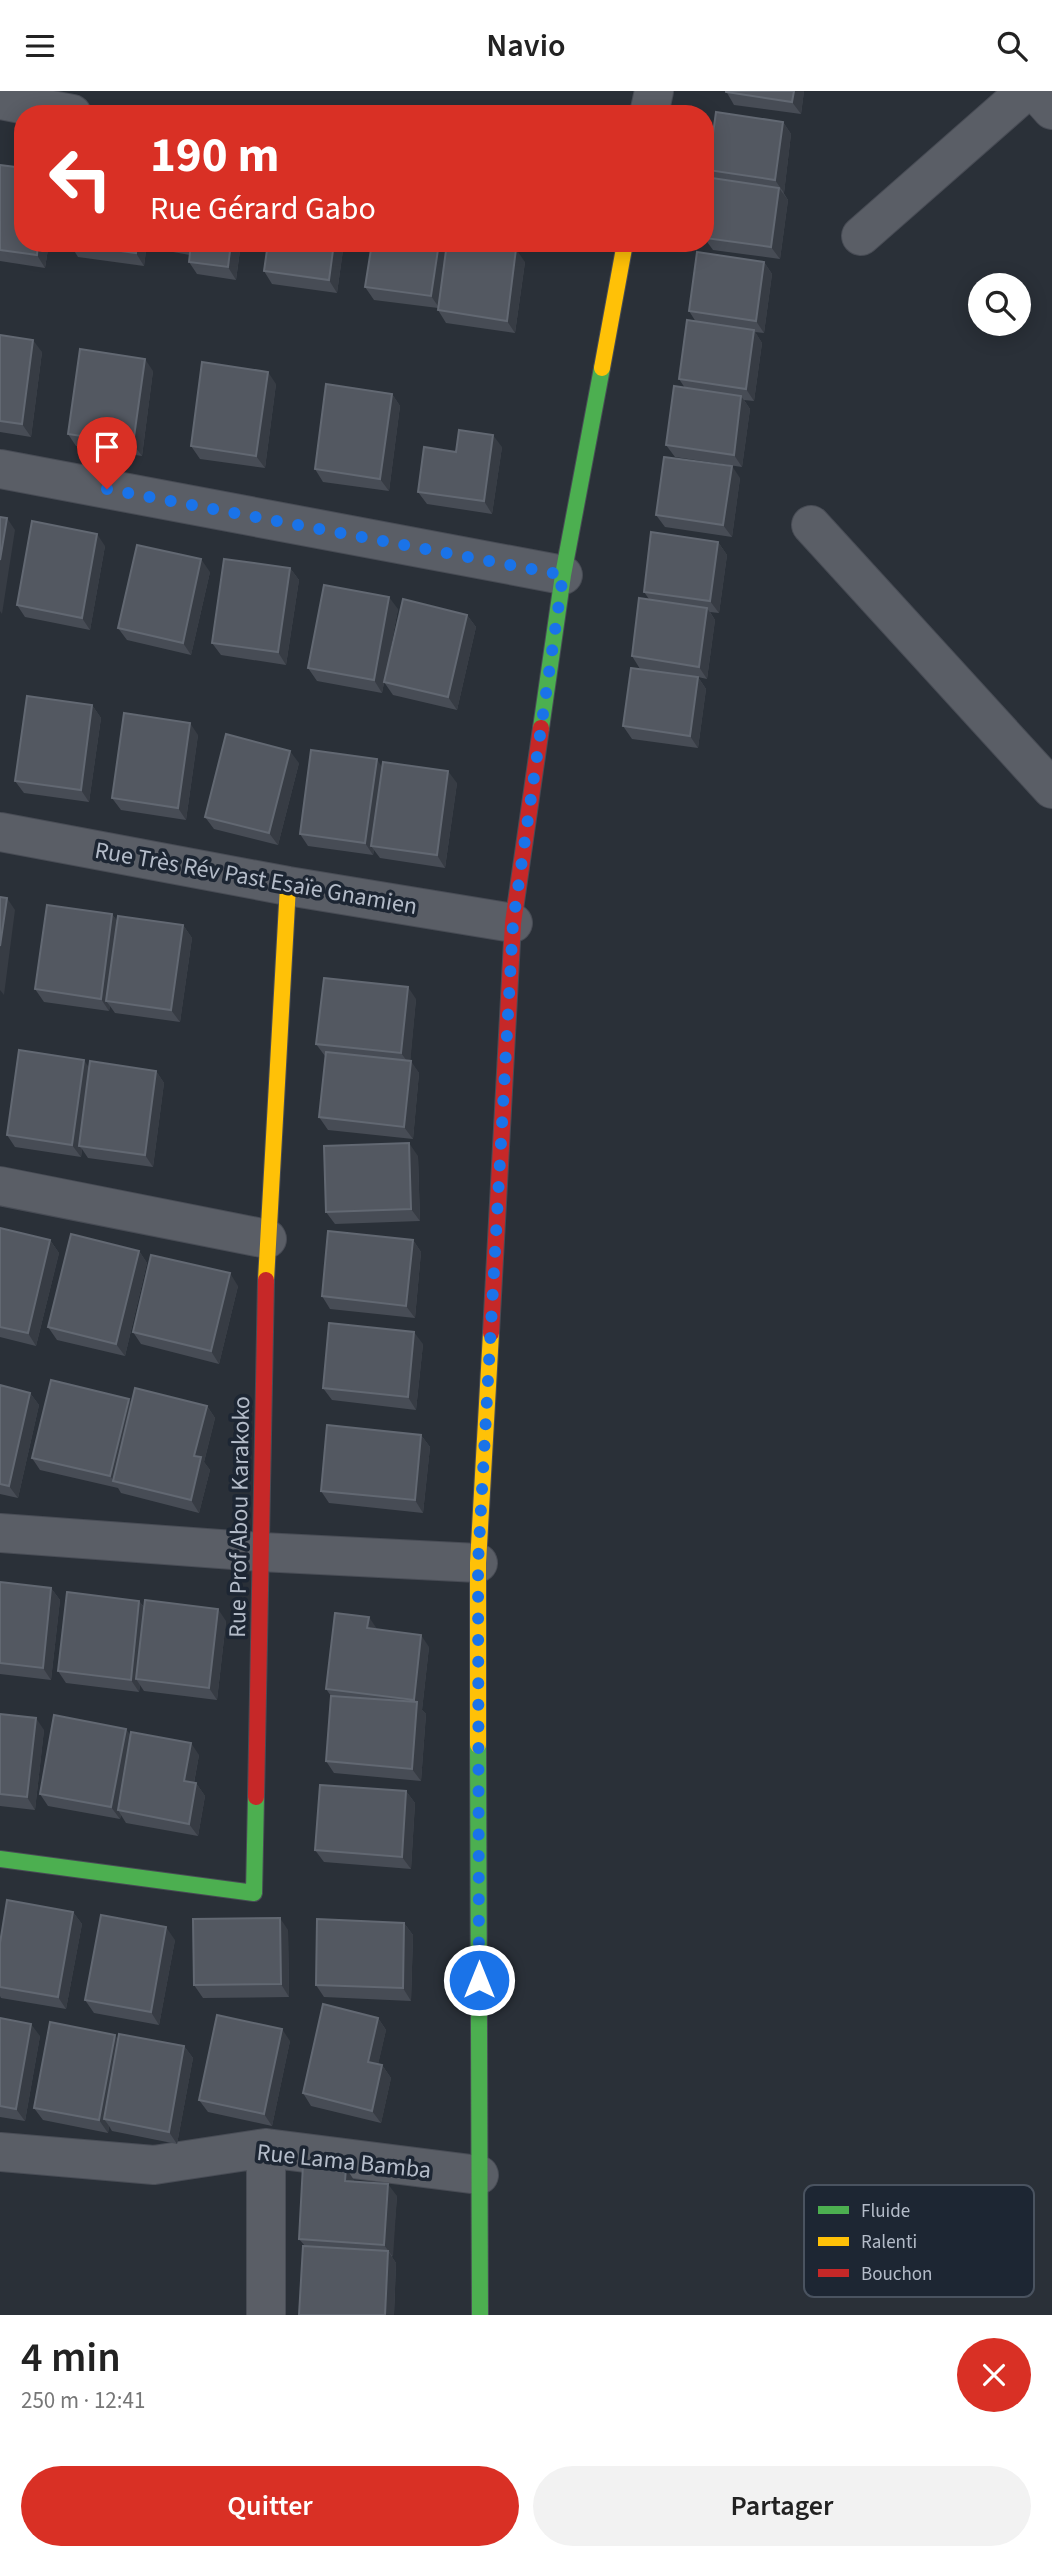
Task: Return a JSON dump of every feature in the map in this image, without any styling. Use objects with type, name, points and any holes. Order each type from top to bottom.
[{"type":"street","points":[[861,236],[1026,91]]},
{"type":"street","points":[[1035,91],[1052,110]]},
{"type":"street","points":[[0,100],[26,105]]},
{"type":"street","points":[[480,2315],[478,1563],[513,923],[563,575],[623,252]]},
{"type":"street","points":[[0,469],[563,575]]},
{"type":"street","points":[[811,525],[1052,789]]},
{"type":"street","name":"Rue Très Rév Past Esaïe Gnamien","points":[[0,832],[288,886],[513,923]]},
{"type":"street","name":"Rue Prof Abou Karakoko","points":[[0,1859],[254,1893],[267,1239],[288,886]]},
{"type":"street","points":[[0,1186],[267,1239]]},
{"type":"street","points":[[0,1533],[261,1552],[478,1563]]},
{"type":"street","points":[[266,2148],[266,2315]]},
{"type":"street","name":"Rue Lama Bamba","points":[[0,2152],[154,2165],[266,2148],[480,2175]]},
{"type":"building","points":[[726,91],[794,91],[792,102]]},
{"type":"building","points":[[716,112],[783,122],[775,180],[714,171]]},
{"type":"building","points":[[0,165],[14,167],[14,252],[0,250]]},
{"type":"building","points":[[714,178],[779,188],[771,247],[714,239]]},
{"type":"building","points":[[15,252],[37,252],[37,255]]},
{"type":"building","points":[[190,252],[230,252],[228,267],[189,262]]},
{"type":"building","points":[[267,252],[333,252],[329,280],[264,271]]},
{"type":"building","points":[[371,252],[438,252],[431,296],[365,287]]},
{"type":"building","points":[[446,252],[516,252],[507,321],[438,310]]},
{"type":"building","points":[[697,252],[764,262],[756,321],[689,311]]},
{"type":"building","points":[[687,320],[754,330],[746,389],[679,379]]},
{"type":"building","points":[[0,335],[33,340],[22,424],[0,421]]},
{"type":"building","points":[[80,349],[145,359],[133,444],[68,434]]},
{"type":"building","points":[[202,362],[268,372],[256,456],[191,446]]},
{"type":"building","points":[[326,384],[392,394],[380,479],[315,469]]},
{"type":"building","points":[[674,386],[741,396],[734,455],[666,445]]},
{"type":"building","points":[[459,430],[493,435],[484,501],[418,492],[424,447],[456,452]]},
{"type":"building","points":[[664,457],[732,466],[723,525],[656,515]]},
{"type":"building","points":[[0,517],[7,518],[0,560]]},
{"type":"building","points":[[32,521],[97,534],[82,618],[17,605]]},
{"type":"building","points":[[651,532],[718,542],[710,601],[644,592]]},
{"type":"building","points":[[137,545],[201,559],[183,643],[118,628]]},
{"type":"building","points":[[224,559],[290,568],[278,652],[212,643]]},
{"type":"building","points":[[324,585],[389,597],[374,680],[308,668]]},
{"type":"building","points":[[639,598],[707,608],[699,667],[632,656]]},
{"type":"building","points":[[403,599],[467,615],[448,697],[384,682]]},
{"type":"building","points":[[631,668],[698,677],[690,736],[623,726]]},
{"type":"building","points":[[27,696],[92,705],[81,790],[15,781]]},
{"type":"building","points":[[124,713],[190,723],[178,808],[112,798]]},
{"type":"building","points":[[226,734],[290,751],[269,833],[205,817]]},
{"type":"building","points":[[311,750],[377,759],[365,843],[300,834]]},
{"type":"building","points":[[383,762],[448,771],[437,855],[371,846]]},
{"type":"building","points":[[0,897],[7,898],[0,946]]},
{"type":"building","points":[[47,905],[112,914],[101,999],[35,989]]},
{"type":"building","points":[[118,916],[183,925],[171,1010],[106,1001]]},
{"type":"building","points":[[324,978],[408,987],[401,1053],[316,1044]]},
{"type":"building","points":[[19,1050],[84,1060],[72,1145],[7,1135]]},
{"type":"building","points":[[326,1052],[411,1061],[404,1127],[319,1117]]},
{"type":"building","points":[[90,1061],[156,1071],[145,1155],[79,1146]]},
{"type":"building","points":[[409,1143],[411,1209],[326,1212],[324,1146]]},
{"type":"building","points":[[0,1228],[50,1240],[28,1333],[0,1327]]},
{"type":"building","points":[[328,1231],[413,1240],[406,1306],[322,1296]]},
{"type":"building","points":[[71,1234],[139,1251],[116,1344],[48,1327]]},
{"type":"building","points":[[151,1255],[230,1273],[211,1351],[133,1332]]},
{"type":"building","points":[[329,1323],[414,1332],[408,1397],[323,1388]]},
{"type":"building","points":[[51,1380],[129,1399],[110,1476],[32,1458]]},
{"type":"building","points":[[0,1385],[30,1393],[9,1486],[0,1484]]},
{"type":"building","points":[[135,1388],[207,1406],[194,1456],[201,1457],[191,1500],[113,1481]]},
{"type":"building","points":[[327,1425],[421,1435],[415,1500],[321,1491]]},
{"type":"building","points":[[0,1582],[51,1588],[43,1668],[0,1663]]},
{"type":"building","points":[[67,1592],[139,1601],[131,1680],[58,1671]]},
{"type":"building","points":[[145,1600],[218,1609],[209,1688],[136,1679]]},
{"type":"building","points":[[335,1613],[369,1617],[367,1628],[421,1635],[414,1700],[326,1689]]},
{"type":"building","points":[[331,1696],[417,1702],[412,1769],[326,1761]]},
{"type":"building","points":[[0,1714],[36,1718],[27,1797],[0,1794]]},
{"type":"building","points":[[54,1715],[126,1729],[111,1807],[40,1794]]},
{"type":"building","points":[[131,1732],[191,1743],[184,1781],[196,1783],[189,1824],[118,1810]]},
{"type":"building","points":[[320,1785],[406,1791],[402,1857],[315,1850]]},
{"type":"building","points":[[7,1900],[73,1912],[58,1997],[0,1987],[0,1943]]},
{"type":"building","points":[[101,1915],[166,1927],[151,2012],[85,2000]]},
{"type":"building","points":[[280,1918],[281,1984],[194,1985],[193,1919]]},
{"type":"building","points":[[317,1919],[404,1923],[403,1988],[316,1985]]},
{"type":"building","points":[[323,2004],[378,2018],[368,2062],[382,2065],[372,2111],[303,2093]]},
{"type":"building","points":[[217,2015],[282,2029],[264,2114],[199,2100]]},
{"type":"building","points":[[0,2018],[31,2024],[16,2109],[0,2106]]},
{"type":"building","points":[[50,2022],[115,2035],[99,2120],[34,2108]]},
{"type":"building","points":[[119,2034],[184,2046],[169,2132],[104,2119]]},
{"type":"building","points":[[303,2165],[346,2168],[345,2181],[388,2184],[384,2245],[299,2239]]},
{"type":"building","points":[[303,2246],[388,2251],[385,2315],[299,2315]]},
{"type":"traffic: fast","points":[[541,728],[563,575],[602,368]]},
{"type":"traffic: fast","points":[[478,1745],[480,2315]]},
{"type":"traffic: fast","points":[[0,1859],[254,1893],[256,1797]]},
{"type":"traffic: slow","points":[[602,368],[623,252]]},
{"type":"traffic: slow","points":[[266,1280],[288,886]]},
{"type":"traffic: slow","points":[[478,1745],[478,1563],[491,1333]]},
{"type":"traffic: jam","points":[[491,1333],[513,923],[541,728]]},
{"type":"traffic: jam","points":[[256,1797],[266,1280]]},
{"type":"route","points":[[107,489],[563,575],[513,923],[478,1563],[479,1980]]}]
